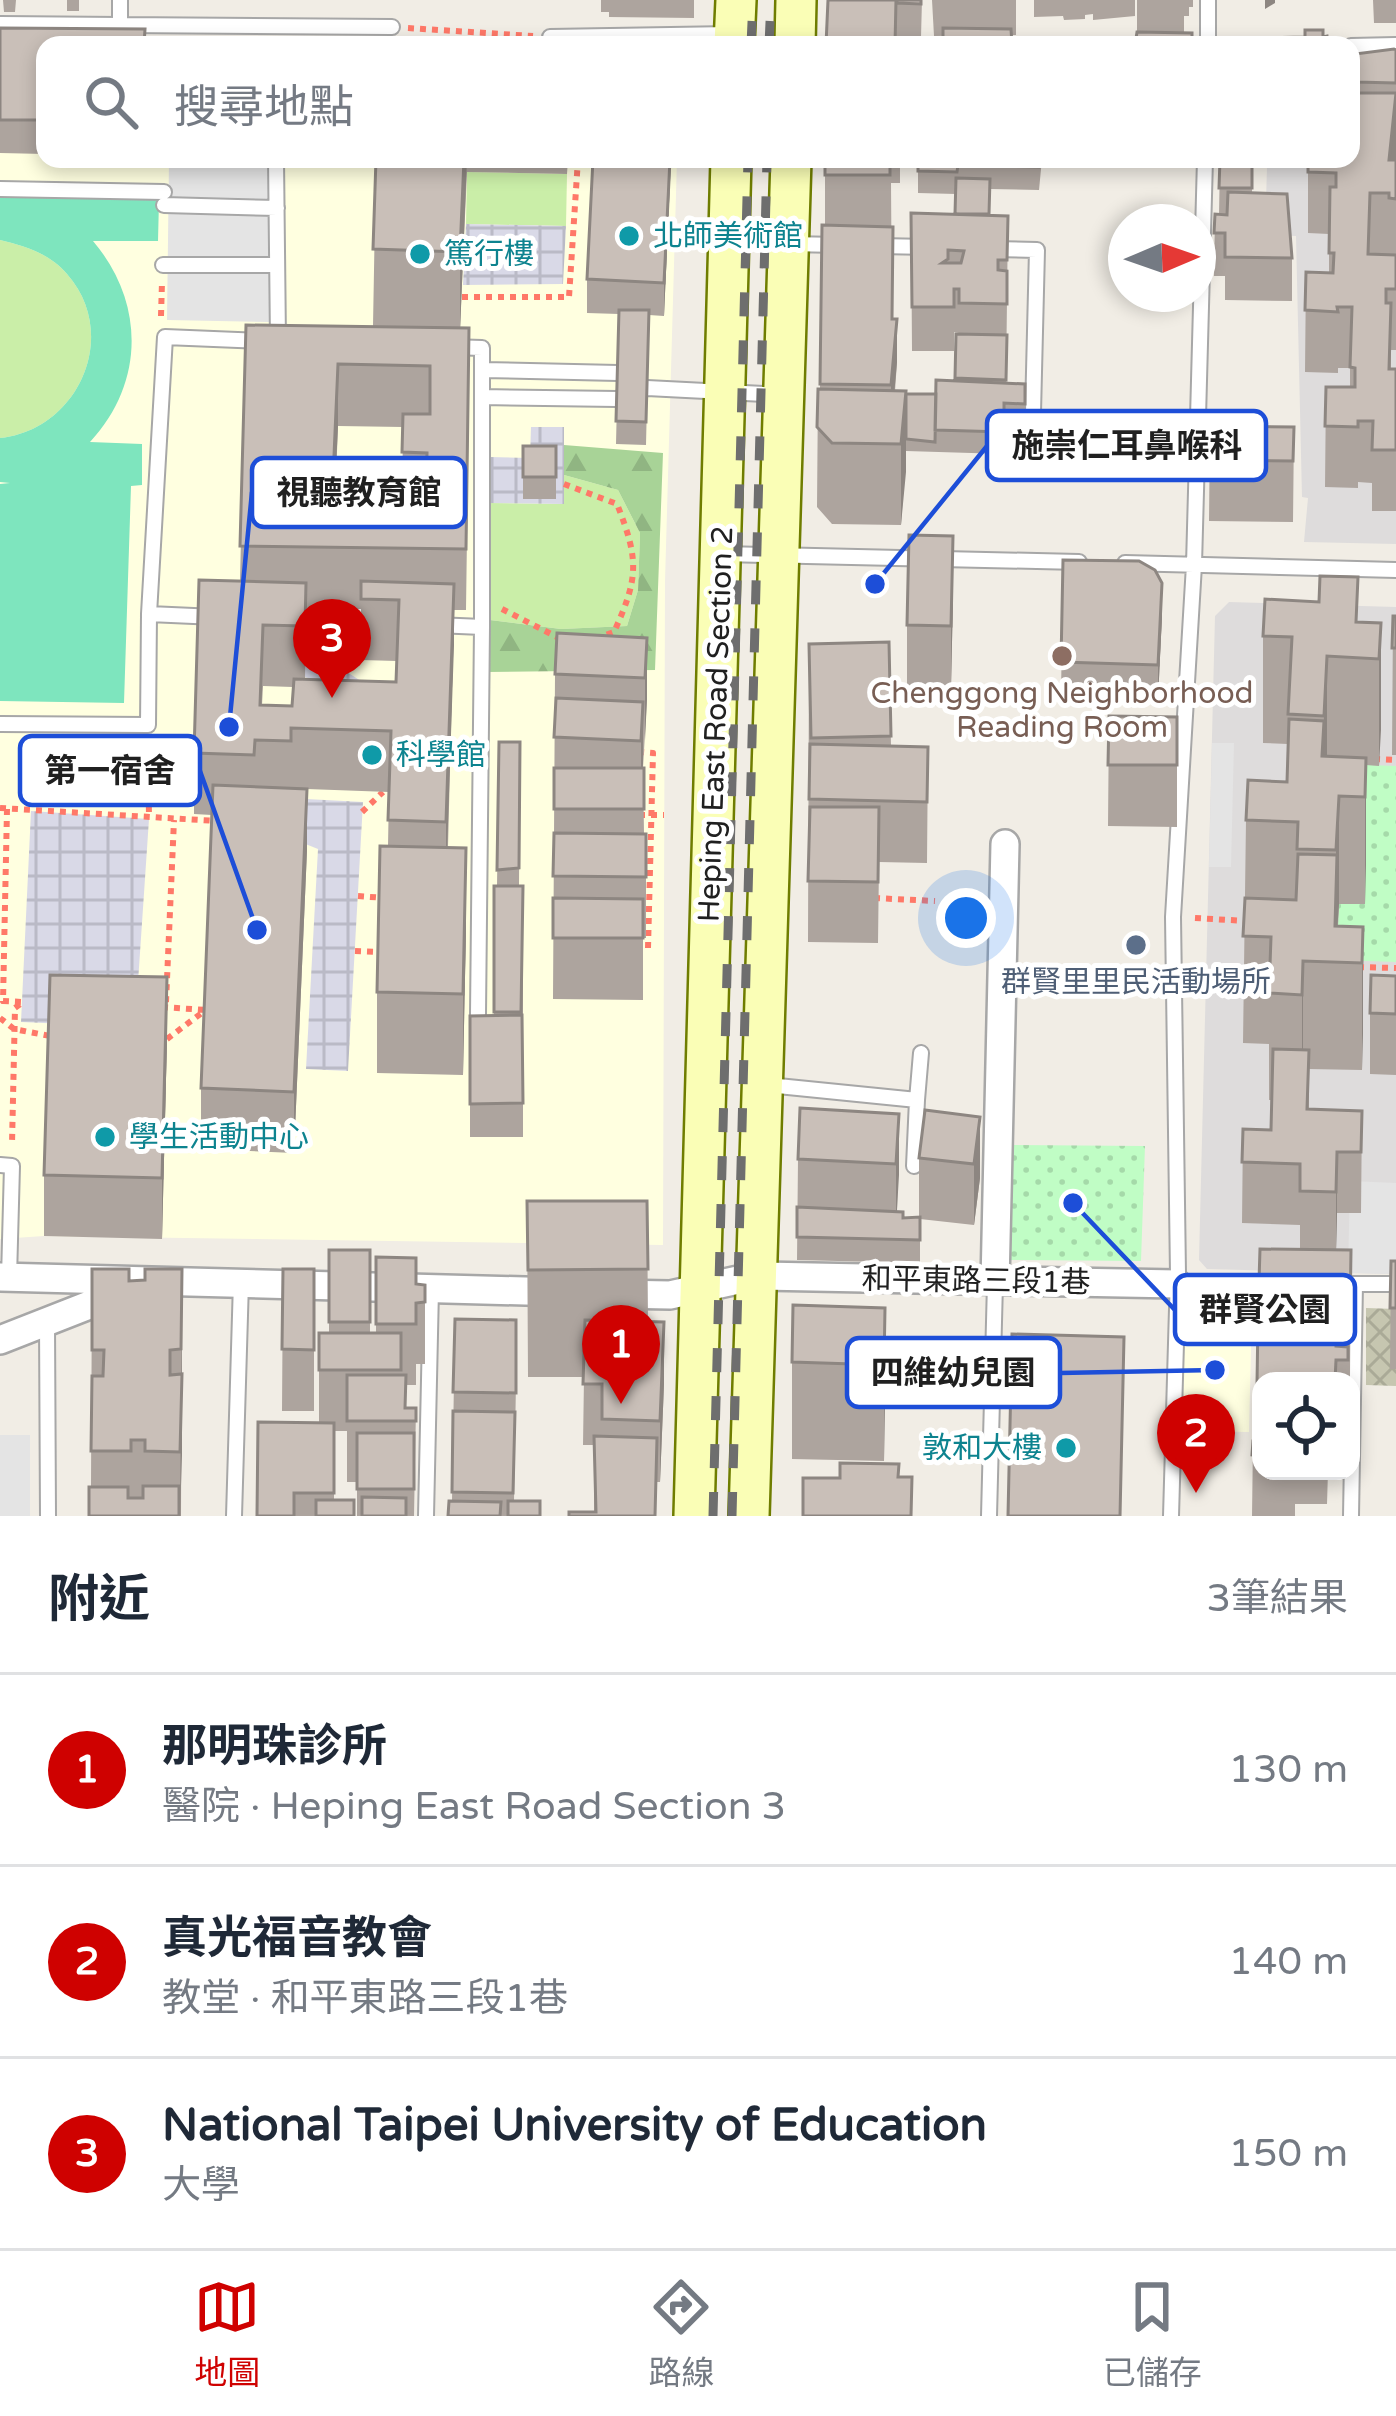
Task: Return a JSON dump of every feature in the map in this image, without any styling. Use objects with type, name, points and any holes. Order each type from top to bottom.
[{"type":"main road","points":[[795,36],[796,0]]},
{"type":"main road","name":"Heping East Road Section 2","points":[[694,1516],[731,168]]},
{"type":"main road","name":"Heping East Road Section 2","points":[[749,1516],[791,168]]},
{"type":"street","points":[[995,1283],[1005,844]]},
{"type":"street","name":"和平東路三段1巷","points":[[5,1277],[241,1282],[308,1295],[431,1289],[670,1295],[757,1276],[1178,1284]]},
{"type":"street","points":[[0,1340],[156,1279]]},
{"type":"lane","points":[[120,0],[120,25]]},
{"type":"lane","points":[[1208,0],[1208,36]]},
{"type":"lane","points":[[0,24],[392,27]]},
{"type":"lane","points":[[567,36],[735,26]]},
{"type":"lane","points":[[1360,46],[1396,45]]},
{"type":"lane","points":[[277,168],[278,349]]},
{"type":"lane","points":[[1171,1516],[1178,1284],[1173,917],[1194,565],[1205,168]]},
{"type":"lane","points":[[0,189],[277,208]]},
{"type":"lane","points":[[788,244],[950,248]]},
{"type":"lane","points":[[971,248],[1037,250],[1032,453]]},
{"type":"lane","points":[[163,265],[278,266]]},
{"type":"lane","points":[[0,724],[148,724],[149,614],[165,338],[278,349]]},
{"type":"lane","points":[[256,355],[300,342]]},
{"type":"lane","points":[[424,346],[482,348],[478,1014]]},
{"type":"lane","points":[[482,370],[618,373],[647,388]]},
{"type":"lane","points":[[482,397],[617,399],[647,388],[783,395]]},
{"type":"lane","points":[[721,554],[1396,570]]},
{"type":"lane","points":[[149,614],[239,619]]},
{"type":"lane","points":[[283,616],[391,623]]},
{"type":"lane","points":[[414,624],[482,627]]},
{"type":"lane","points":[[914,1166],[921,1053]]},
{"type":"lane","points":[[763,1084],[917,1100]]},
{"type":"lane","points":[[5,1277],[6,1165]]},
{"type":"lane","points":[[234,1516],[241,1282]]},
{"type":"lane","points":[[989,1516],[995,1283]]},
{"type":"lane","name":"和平東路三段1巷","points":[[1178,1284],[1288,1284]]},
{"type":"lane","points":[[1333,1284],[1396,1284]]},
{"type":"lane","points":[[1351,1516],[1355,1284]]},
{"type":"lane","points":[[425,1516],[431,1289]]},
{"type":"lane","points":[[46,1321],[47,1516]]},
{"type":"path","points":[[392,27],[534,36]]},
{"type":"path","points":[[462,297],[569,297],[577,168]]},
{"type":"path","points":[[564,484],[617,504],[634,548],[630,598],[614,632],[594,639]]},
{"type":"path","points":[[482,595],[515,619],[574,645]]},
{"type":"path","points":[[148,724],[149,819]]},
{"type":"path","points":[[628,948],[648,948],[653,753],[630,752]]},
{"type":"path","points":[[1355,759],[1396,760]]},
{"type":"path","points":[[362,812],[382,792]]},
{"type":"path","points":[[6,1165],[15,1008],[23,1002],[2,1002],[4,808],[218,821]]},
{"type":"path","points":[[628,815],[664,815]]},
{"type":"path","points":[[166,1007],[175,820]]},
{"type":"path","points":[[630,884],[650,884]]},
{"type":"path","points":[[358,896],[398,898]]},
{"type":"path","points":[[868,897],[935,901]]},
{"type":"path","points":[[1173,917],[1262,921]]},
{"type":"path","points":[[355,951],[380,952]]},
{"type":"path","points":[[1350,966],[1396,968]]},
{"type":"path","points":[[148,1006],[206,1010],[166,1039]]},
{"type":"path","points":[[0,1018],[14,1029],[50,1036]]},
{"type":"shaded area","points":[[0,51],[36,51],[36,168],[677,168],[665,582],[663,1245],[0,1239]]},
{"type":"shaded area","points":[[1360,121],[1396,123],[1396,544],[1304,542],[1308,498],[1302,497],[1296,236],[1265,235],[1267,168],[1360,168]]},
{"type":"shaded area","points":[[169,168],[273,168],[270,322],[167,320]]},
{"type":"shaded area","points":[[466,224],[566,226],[563,284],[463,285]]},
{"type":"shaded area","points":[[531,427],[564,427],[564,504],[489,503],[490,457],[530,458]]},
{"type":"shaded area","points":[[1229,602],[1396,607],[1396,1274],[1207,1269],[1199,1260],[1215,616]]},
{"type":"shaded area","points":[[307,622],[332,624],[330,661],[367,685],[309,719],[312,679],[304,677]]},
{"type":"shaded area","points":[[1212,743],[1234,743],[1231,867],[1209,867]]},
{"type":"shaded area","points":[[306,799],[363,802],[348,1071],[306,1069],[318,849],[303,843]]},
{"type":"shaded area","points":[[31,811],[149,819],[135,1027],[21,1022]]},
{"type":"shaded area","points":[[1350,1181],[1396,1183],[1396,1274],[1348,1273]]},
{"type":"shaded area","points":[[1181,1307],[1252,1309],[1249,1432],[1179,1431]]},
{"type":"shaded area","points":[[1366,1308],[1396,1309],[1396,1386],[1366,1385]]},
{"type":"shaded area","points":[[0,1435],[30,1435],[30,1516],[0,1516]]},
{"type":"green space","points":[[467,172],[567,174],[566,226],[466,224]]},
{"type":"green space","points":[[0,197],[159,200],[158,241],[93,241],[122,290],[132,342],[121,394],[90,442],[142,444],[142,485],[131,486],[124,703],[0,701],[0,484],[10,483],[0,482],[0,438],[51,418],[70,399],[90,351],[90,324],[83,298],[60,267],[36,251],[0,240]]},
{"type":"green space","points":[[0,240],[36,251],[67,274],[83,298],[90,351],[70,399],[51,418],[0,438]]},
{"type":"green space","points":[[564,445],[663,453],[655,670],[487,672],[490,620],[561,629],[627,626],[638,590],[640,533],[618,490],[564,475]]},
{"type":"green space","points":[[564,475],[618,490],[640,533],[638,590],[627,626],[561,629],[490,620],[489,503],[563,504]]},
{"type":"green space","points":[[1343,764],[1396,766],[1396,962],[1337,960]]},
{"type":"green space","points":[[1004,1145],[1145,1146],[1141,1261],[1004,1260]]},
{"type":"building","points":[[828,0],[896,0],[895,36],[826,36]]},
{"type":"building","points":[[0,28],[145,29],[145,36],[36,36],[36,120],[0,120]]},
{"type":"building","points":[[943,28],[1011,29],[1011,36],[943,36]]},
{"type":"building","points":[[1305,30],[1323,30],[1323,36],[1305,36]]},
{"type":"building","points":[[1137,32],[1192,33],[1192,36],[1136,36]]},
{"type":"building","points":[[1396,50],[1396,83],[1360,82],[1360,53]]},
{"type":"building","points":[[1360,93],[1396,93],[1389,160],[1396,160],[1396,199],[1389,198],[1389,193],[1370,193],[1368,254],[1396,255],[1396,289],[1386,289],[1386,303],[1391,303],[1389,369],[1396,369],[1396,450],[1372,450],[1373,421],[1358,421],[1358,427],[1325,426],[1326,387],[1355,387],[1355,368],[1350,367],[1352,307],[1337,307],[1338,312],[1305,310],[1306,272],[1333,273],[1330,187],[1336,187],[1336,173],[1308,172],[1308,168],[1360,168]]},
{"type":"building","points":[[376,168],[464,168],[460,252],[373,249]]},
{"type":"building","name":"北師美術館","points":[[593,168],[670,168],[664,283],[587,279]]},
{"type":"building","points":[[825,168],[890,168],[890,175],[825,175]]},
{"type":"building","points":[[918,168],[958,168],[957,172]]},
{"type":"building","points":[[1220,168],[1252,168],[1252,188],[1219,188]]},
{"type":"building","points":[[956,178],[990,179],[989,214],[955,214]]},
{"type":"building","points":[[1228,192],[1287,194],[1292,258],[1225,257],[1225,233],[1216,233],[1216,214],[1227,215]]},
{"type":"building","points":[[911,213],[1008,216],[1007,260],[998,260],[998,270],[1007,271],[1007,304],[959,303],[959,289],[954,289],[954,307],[912,307]],"holes":[[[948,250],[964,251],[961,263],[942,263],[948,259]]]},
{"type":"building","points":[[822,225],[893,227],[892,319],[897,319],[891,385],[820,384]]},
{"type":"building","points":[[619,310],[649,310],[646,422],[616,421]]},
{"type":"building","points":[[246,325],[469,328],[466,549],[240,546]],"holes":[[[338,364],[430,366],[430,414],[403,414],[402,452],[427,453],[426,503],[332,502]]]},
{"type":"building","points":[[956,334],[1007,335],[1006,380],[955,378]]},
{"type":"building","points":[[936,380],[1025,384],[1025,404],[1004,403],[1004,432],[935,430]]},
{"type":"building","points":[[818,389],[906,391],[901,444],[832,443],[817,427]]},
{"type":"building","points":[[906,394],[936,394],[935,442],[906,439]]},
{"type":"building","points":[[1210,426],[1294,427],[1293,461],[1209,460]]},
{"type":"building","points":[[523,446],[556,446],[556,477],[523,477]]},
{"type":"building","points":[[909,535],[953,536],[951,626],[907,625]]},
{"type":"building","points":[[1063,560],[1139,561],[1155,570],[1162,583],[1158,665],[1061,662]]},
{"type":"building","points":[[1320,576],[1358,577],[1356,622],[1381,623],[1379,659],[1327,656],[1324,716],[1288,714],[1292,637],[1263,636],[1265,599],[1319,602]]},
{"type":"building","points":[[199,580],[306,583],[305,626],[263,625],[260,705],[292,706],[294,679],[396,682],[399,600],[361,599],[361,581],[454,584],[446,822],[388,820],[391,731],[291,728],[291,741],[255,740],[254,755],[194,753]]},
{"type":"building","points":[[1396,616],[1396,648],[1392,648]]},
{"type":"building","points":[[557,633],[647,638],[645,678],[555,674]]},
{"type":"building","points":[[889,642],[891,736],[811,738],[809,644]]},
{"type":"building","points":[[556,698],[643,702],[641,741],[554,737]]},
{"type":"building","points":[[1109,716],[1177,717],[1177,765],[1108,765]]},
{"type":"building","points":[[1289,719],[1324,721],[1322,756],[1366,758],[1365,797],[1339,796],[1336,850],[1297,849],[1298,822],[1246,820],[1248,780],[1287,782]]},
{"type":"building","points":[[499,742],[520,742],[519,868],[497,870]]},
{"type":"building","points":[[810,744],[928,747],[927,802],[809,799]]},
{"type":"building","points":[[554,768],[644,768],[644,809],[554,809]]},
{"type":"building","points":[[213,785],[307,789],[294,1092],[201,1088]]},
{"type":"building","points":[[810,807],[879,807],[878,882],[808,881]]},
{"type":"building","points":[[554,833],[646,834],[646,877],[553,876]]},
{"type":"building","points":[[380,846],[466,848],[463,994],[377,992]]},
{"type":"building","points":[[1298,854],[1337,855],[1335,926],[1363,927],[1362,963],[1303,961],[1302,995],[1269,993],[1271,937],[1243,936],[1245,898],[1296,900]]},
{"type":"building","points":[[494,886],[523,886],[521,1012],[494,1012]]},
{"type":"building","points":[[553,898],[643,899],[643,938],[553,938]]},
{"type":"building","name":"學生活動中心","points":[[50,975],[167,977],[162,1178],[44,1175]]},
{"type":"building","points":[[1371,975],[1396,976],[1396,1014],[1370,1013]]},
{"type":"building","points":[[522,1015],[523,1103],[470,1104],[470,1016]]},
{"type":"building","points":[[1273,1049],[1309,1050],[1307,1109],[1362,1111],[1361,1152],[1337,1152],[1336,1192],[1300,1191],[1300,1164],[1242,1162],[1243,1129],[1271,1130]]},
{"type":"building","points":[[800,1108],[899,1114],[896,1164],[798,1159]]},
{"type":"building","points":[[925,1110],[980,1117],[974,1164],[919,1158]]},
{"type":"building","points":[[527,1201],[647,1201],[648,1269],[528,1270]]},
{"type":"building","points":[[797,1207],[903,1212],[903,1218],[920,1217],[920,1240],[797,1237]]},
{"type":"building","points":[[1260,1249],[1351,1250],[1350,1316],[1258,1314]]},
{"type":"building","points":[[329,1250],[370,1250],[370,1322],[329,1322]]},
{"type":"building","points":[[376,1257],[416,1258],[416,1284],[425,1285],[425,1302],[416,1303],[416,1324],[376,1324]]},
{"type":"building","points":[[1391,1261],[1396,1261],[1396,1308],[1390,1308]]},
{"type":"building","points":[[92,1269],[129,1269],[129,1281],[145,1280],[145,1269],[182,1269],[181,1349],[170,1350],[170,1375],[182,1374],[180,1452],[145,1451],[145,1440],[131,1440],[131,1451],[91,1451],[92,1376],[103,1376],[104,1350],[92,1350]]},
{"type":"building","points":[[283,1269],[314,1269],[314,1350],[282,1349]]},
{"type":"building","points":[[793,1305],[885,1308],[884,1365],[792,1362]]},
{"type":"building","points":[[455,1319],[516,1320],[516,1393],[453,1392]]},
{"type":"building","points":[[1258,1319],[1336,1320],[1336,1346],[1348,1347],[1348,1360],[1336,1360],[1335,1372],[1257,1372]]},
{"type":"building","points":[[585,1320],[664,1322],[660,1421],[602,1419],[602,1384],[583,1384]]},
{"type":"building","points":[[319,1333],[401,1333],[401,1370],[319,1370]]},
{"type":"building","name":"敦和大樓","points":[[1012,1334],[1124,1337],[1120,1516],[1008,1516]]},
{"type":"building","points":[[347,1375],[406,1375],[405,1408],[416,1408],[416,1421],[347,1421]]},
{"type":"building","points":[[453,1411],[515,1412],[513,1493],[452,1492]]},
{"type":"building","points":[[258,1422],[334,1423],[334,1493],[294,1493],[294,1516],[257,1516]]},
{"type":"building","points":[[357,1433],[414,1433],[414,1489],[357,1489]]},
{"type":"building","points":[[594,1436],[657,1438],[655,1516],[569,1516],[569,1512],[596,1512]]},
{"type":"building","points":[[840,1463],[899,1464],[898,1477],[912,1477],[911,1516],[803,1516],[803,1478],[840,1478]]},
{"type":"building","points":[[143,1486],[179,1486],[179,1516],[89,1516],[89,1487],[128,1487],[128,1498],[143,1498]]},
{"type":"building","points":[[362,1497],[406,1498],[406,1516],[362,1516]]},
{"type":"building","points":[[316,1500],[354,1500],[354,1516],[316,1516]]},
{"type":"building","points":[[449,1501],[501,1502],[500,1516],[448,1516]]},
{"type":"building","points":[[508,1501],[540,1501],[540,1516],[508,1516]]},
{"type":"railway","points":[[751,36],[753,0]]},
{"type":"railway","points":[[769,36],[771,0]]},
{"type":"railway","points":[[713,1516],[748,168]]},
{"type":"railway","points":[[732,1516],[767,168]]},
{"type":"place","name":"北師美術館","points":[[629,236]]},
{"type":"place","name":"篤行樓","points":[[420,254]]},
{"type":"place","name":"施崇仁耳鼻喉科","points":[[875,584]]},
{"type":"place","name":"Chenggong Neighborhood Reading Room","points":[[1062,656]]},
{"type":"place","name":"National Taipei University of Education","points":[[332,698]]},
{"type":"place","name":"視聽教育館","points":[[229,727]]},
{"type":"place","name":"科學館","points":[[372,755]]},
{"type":"place","name":"第一宿舍","points":[[257,930]]},
{"type":"place","name":"群賢里里民活動場所","points":[[1136,945]]},
{"type":"place","name":"學生活動中心","points":[[105,1137]]},
{"type":"place","name":"群賢公園","points":[[1073,1203]]},
{"type":"place","name":"四維幼兒園","points":[[1215,1370]]},
{"type":"place","name":"那明珠診所","points":[[621,1404]]},
{"type":"place","name":"敦和大樓","points":[[1066,1448]]},
{"type":"place","name":"真光福音教會","points":[[1196,1493]]}]
